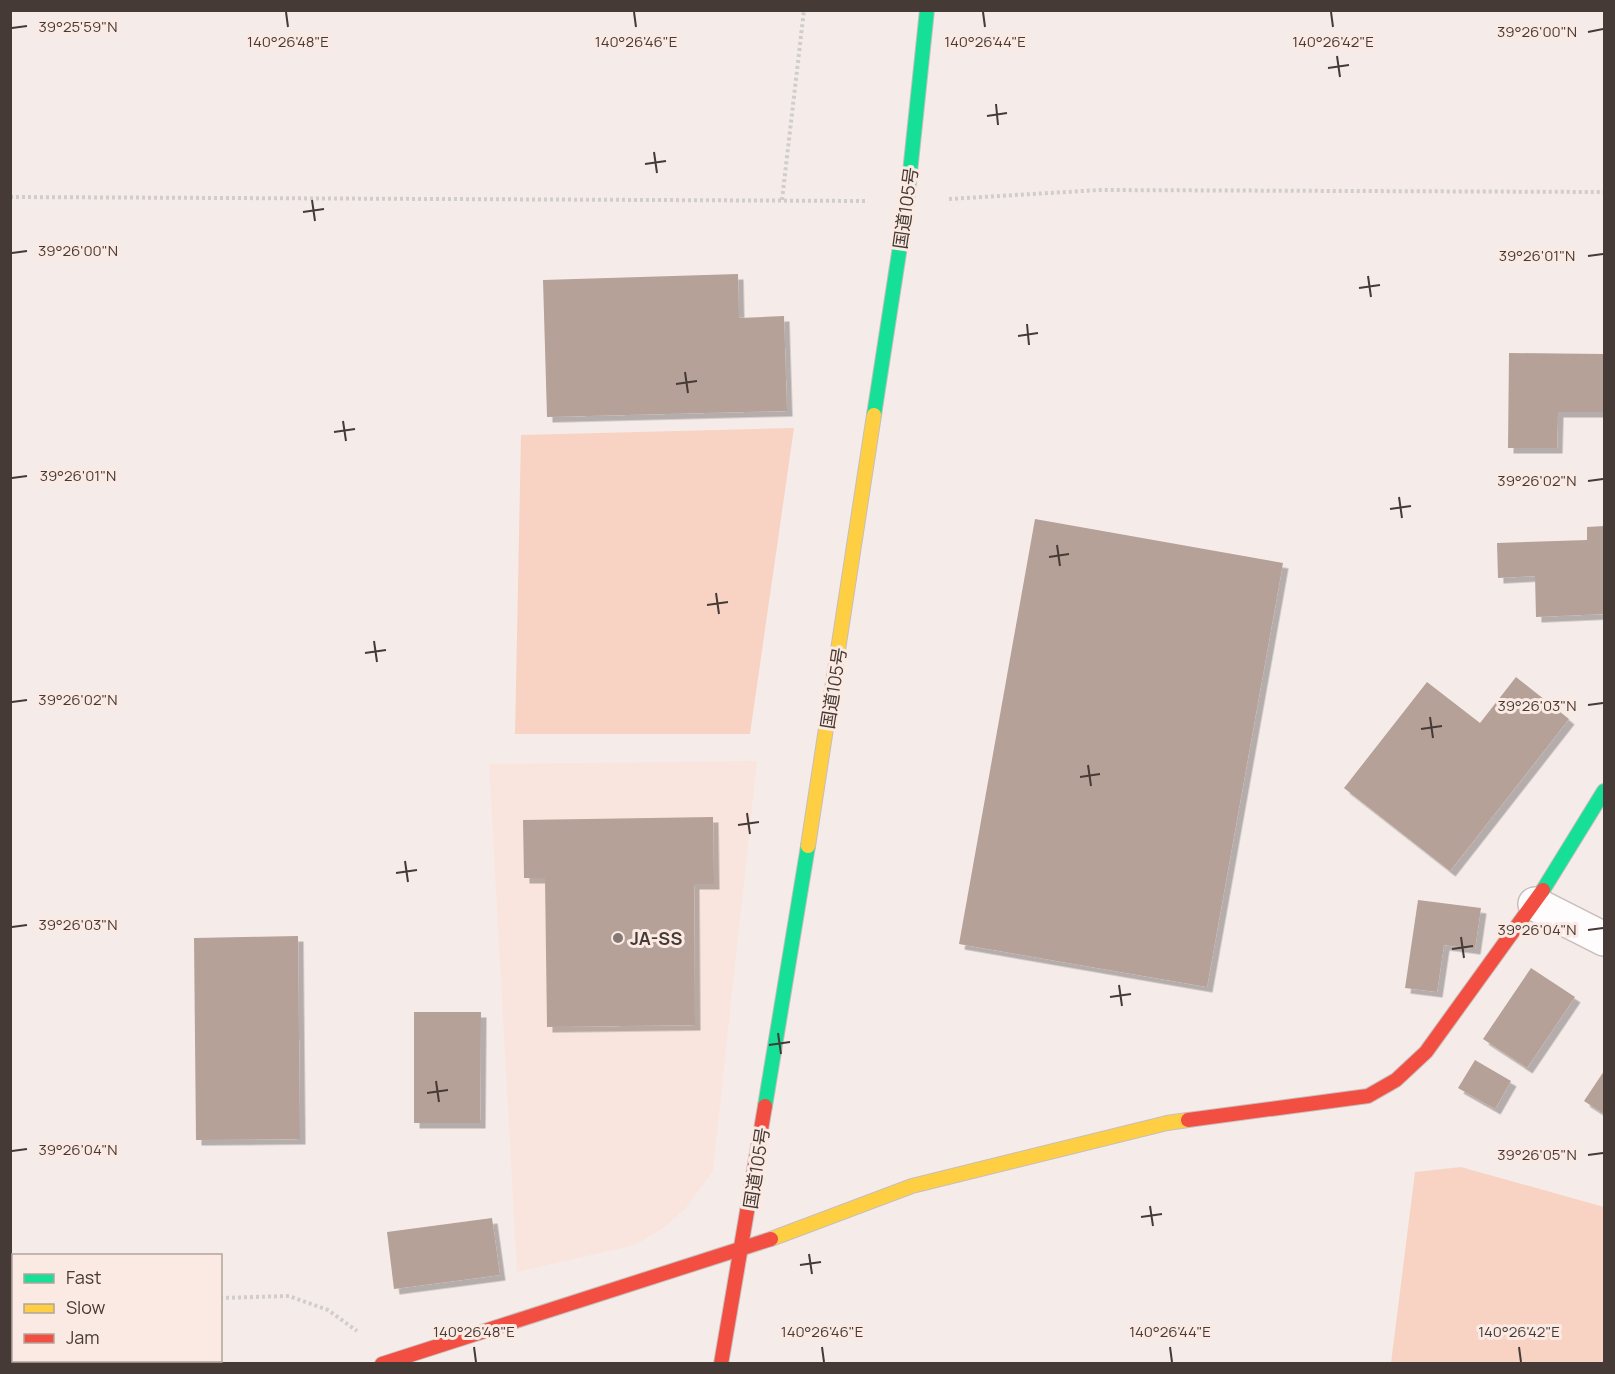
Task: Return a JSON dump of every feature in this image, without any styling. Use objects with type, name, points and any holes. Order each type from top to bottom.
[{"type":"main road","name":"国道105号","points":[[721,1364],[809,844],[907,201],[927,10]]},
{"type":"main road","points":[[389,1361],[742,1250],[912,1186],[1167,1123],[1368,1096],[1396,1080],[1426,1052],[1535,904],[1605,791]]},
{"type":"street","points":[[1535,904],[1605,939]]},
{"type":"path","points":[[782,200],[804,10]]},
{"type":"path","points":[[10,197],[907,201],[1100,190],[1605,192]]},
{"type":"path","points":[[222,1298],[289,1296],[328,1310],[389,1361]]},
{"type":"shaded area","points":[[794,428],[750,734],[515,734],[521,435]]},
{"type":"shaded area","points":[[757,761],[713,1171],[687,1207],[665,1227],[635,1245],[517,1272],[489,764]]},
{"type":"shaded area","points":[[1461,1167],[1604,1207],[1604,1363],[1391,1363],[1415,1172]]},
{"type":"building","points":[[738,274],[739,318],[784,316],[787,411],[547,417],[543,280]]},
{"type":"building","points":[[1509,353],[1604,354],[1604,412],[1558,412],[1557,448],[1508,448]]},
{"type":"building","points":[[1035,519],[1283,563],[1207,987],[959,944]]},
{"type":"building","points":[[1604,526],[1604,614],[1536,617],[1535,576],[1498,578],[1497,543],[1587,540],[1587,527]]},
{"type":"building","points":[[1516,677],[1569,719],[1450,871],[1344,788],[1427,682],[1480,723]]},
{"type":"building","points":[[713,817],[714,884],[694,884],[695,1025],[547,1027],[545,878],[524,878],[523,820]]},
{"type":"building","points":[[1418,900],[1481,908],[1475,949],[1444,945],[1437,992],[1405,988]]},
{"type":"building","points":[[298,936],[300,1139],[196,1140],[194,938]]},
{"type":"building","points":[[1531,968],[1575,997],[1527,1068],[1483,1039]]},
{"type":"building","points":[[414,1012],[481,1012],[480,1123],[414,1123]]},
{"type":"building","points":[[1475,1060],[1511,1081],[1495,1109],[1458,1088]]},
{"type":"building","points":[[1604,1071],[1604,1114],[1584,1101]]},
{"type":"building","points":[[492,1218],[500,1275],[394,1289],[387,1232]]},
{"type":"traffic: fast","points":[[874,415],[907,201],[927,10]]},
{"type":"traffic: fast","points":[[1543,890],[1604,791]]},
{"type":"traffic: fast","points":[[765,1106],[808,846]]},
{"type":"traffic: slow","points":[[808,846],[874,415]]},
{"type":"traffic: slow","points":[[771,1239],[912,1186],[1167,1123],[1188,1120]]},
{"type":"traffic: jam","points":[[1188,1120],[1368,1096],[1396,1080],[1426,1052],[1543,890]]},
{"type":"traffic: jam","points":[[721,1364],[765,1106]]},
{"type":"traffic: jam","points":[[382,1364],[771,1239]]},
{"type":"place","name":"JA-SS","points":[[618,938]]}]
